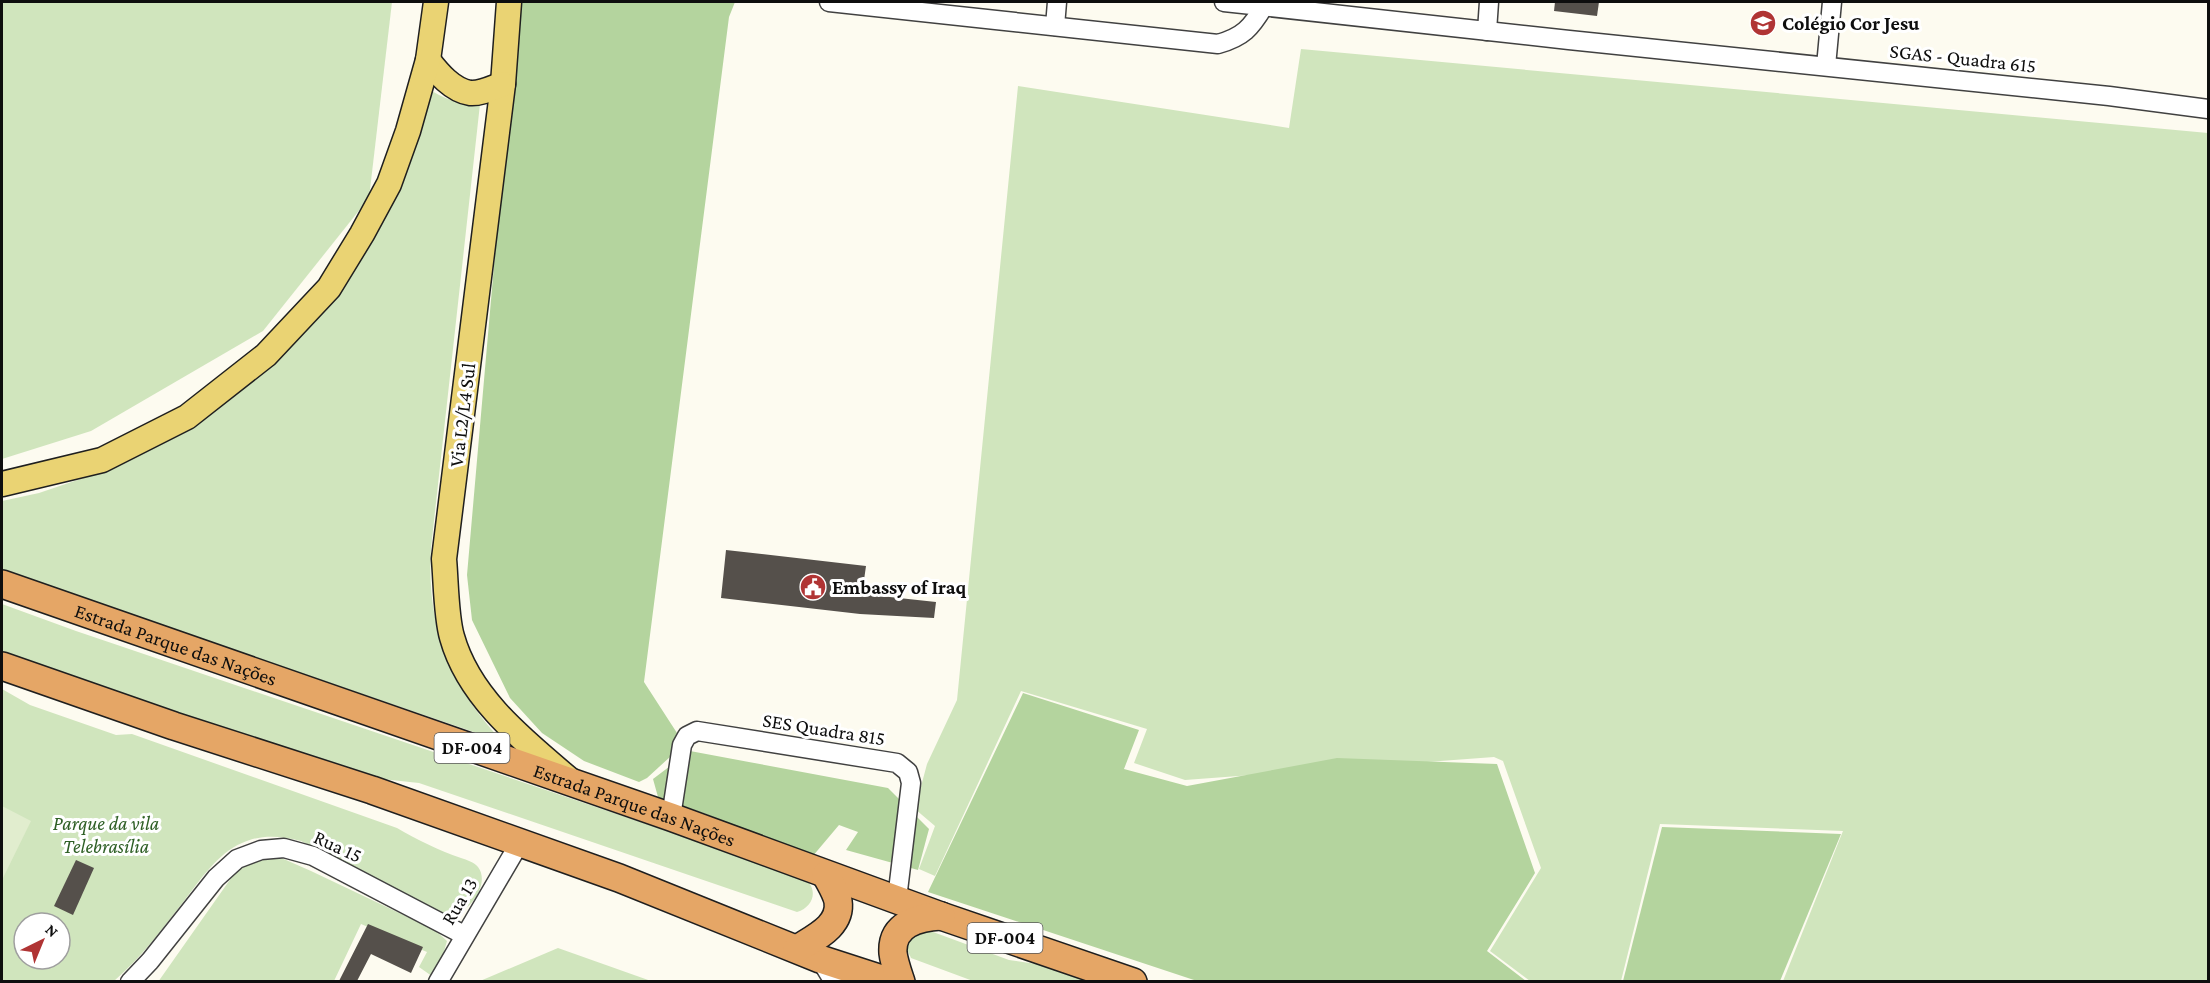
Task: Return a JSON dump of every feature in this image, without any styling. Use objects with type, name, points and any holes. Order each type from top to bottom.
[{"type":"highway","name":"Estrada Parque das Nações","points":[[2,584],[671,817],[941,916],[1133,981]]},
{"type":"highway","points":[[2,666],[163,722],[372,790],[619,878],[817,963],[891,981]]},
{"type":"highway","points":[[817,963],[828,928],[837,914],[837,897],[826,875]]},
{"type":"highway","points":[[901,981],[893,952],[896,937],[905,925],[922,917],[941,916]]},
{"type":"main road","points":[[2,484],[102,460],[187,417],[266,355],[329,288],[362,234],[389,183],[408,131],[428,60],[436,2]]},
{"type":"main road","name":"Via L2/L4 Sul","points":[[509,2],[503,84],[444,559],[452,636],[470,677],[513,731],[574,783]]},
{"type":"main road","points":[[428,60],[442,76],[470,93],[503,84]]},
{"type":"street","points":[[829,2],[1218,44],[1234,39],[1252,27],[1264,6]]},
{"type":"street","points":[[1055,27],[1057,2]]},
{"type":"street","name":"SGAS - Quadra 615","points":[[1236,2],[2208,109]]},
{"type":"street","points":[[1487,31],[1489,2]]},
{"type":"street","points":[[1826,66],[1832,2]]},
{"type":"street","name":"SES Quadra 815","points":[[671,817],[682,745],[687,736],[697,731],[897,763],[908,772],[911,783],[897,899]]},
{"type":"street","name":"Rua 13","points":[[438,981],[519,844]]},
{"type":"street","name":"Rua 15","points":[[130,981],[150,960],[216,878],[237,859],[261,850],[284,848],[313,856],[464,935]]},
{"type":"green space","points":[[2,2],[392,2],[369,198],[263,331],[91,431],[2,459]]},
{"type":"green space","points":[[517,2],[735,2],[729,17],[644,682],[677,733],[671,756],[647,778],[639,782],[584,761],[542,733],[510,698],[472,620],[467,575]]},
{"type":"green space","points":[[1301,49],[2208,133],[2208,981],[1783,981],[1843,831],[1660,824],[1621,981],[1530,981],[1490,951],[1541,868],[1503,761],[1494,757],[1185,780],[1134,763],[1147,729],[1021,691],[935,876],[919,869],[935,826],[915,809],[927,764],[957,700],[1018,86],[1289,128]]},
{"type":"green space","points":[[428,88],[452,100],[480,104],[431,548],[430,576],[433,603],[445,654],[456,677],[484,721],[503,742],[2,571],[2,501],[39,493],[110,469],[177,435],[301,333]]},
{"type":"green space","points":[[2,604],[800,876],[810,885],[813,895],[808,905],[797,912],[419,783],[382,779],[179,718],[2,659]]},
{"type":"green space","name":"Parque da vila Telebrasília","points":[[2,689],[30,705],[116,735],[132,734],[397,828],[420,841],[472,862],[481,874],[482,883],[479,891],[468,907],[452,916],[444,916],[301,841],[279,837],[257,838],[242,843],[217,860],[151,943],[114,981],[2,982]]},
{"type":"green space","points":[[1023,693],[1139,730],[1124,769],[1187,786],[1337,758],[1497,764],[1535,873],[1487,951],[1526,981],[1197,981],[928,892]]},
{"type":"green space","points":[[690,751],[888,788],[929,829],[918,870],[846,850],[858,832],[839,825],[812,857],[658,797],[653,779]]},
{"type":"green space","points":[[2,806],[31,821],[2,880]]},
{"type":"green space","points":[[1662,827],[1841,834],[1780,981],[1623,981]]},
{"type":"green space","points":[[270,853],[435,930],[447,941],[436,979],[419,967],[427,952],[361,924],[334,981],[158,982],[241,864]]},
{"type":"green space","points":[[925,929],[1009,960],[1050,966],[1094,981],[973,981],[911,958],[906,947],[910,935]]},
{"type":"green space","points":[[558,948],[651,981],[480,981]]},
{"type":"building","points":[[1555,2],[1599,2],[1597,16],[1554,11]]},
{"type":"building","points":[[726,550],[866,566],[862,594],[936,602],[934,618],[860,614],[721,598]]},
{"type":"building","points":[[76,860],[94,868],[73,915],[72,911],[65,911],[54,906]]},
{"type":"building","points":[[368,924],[423,947],[411,973],[371,954],[357,981],[339,981]]},
{"type":"place","name":"Colégio Cor Jesu","points":[[1763,23]]},
{"type":"place","name":"Embassy of Iraq","points":[[813,587]]}]
